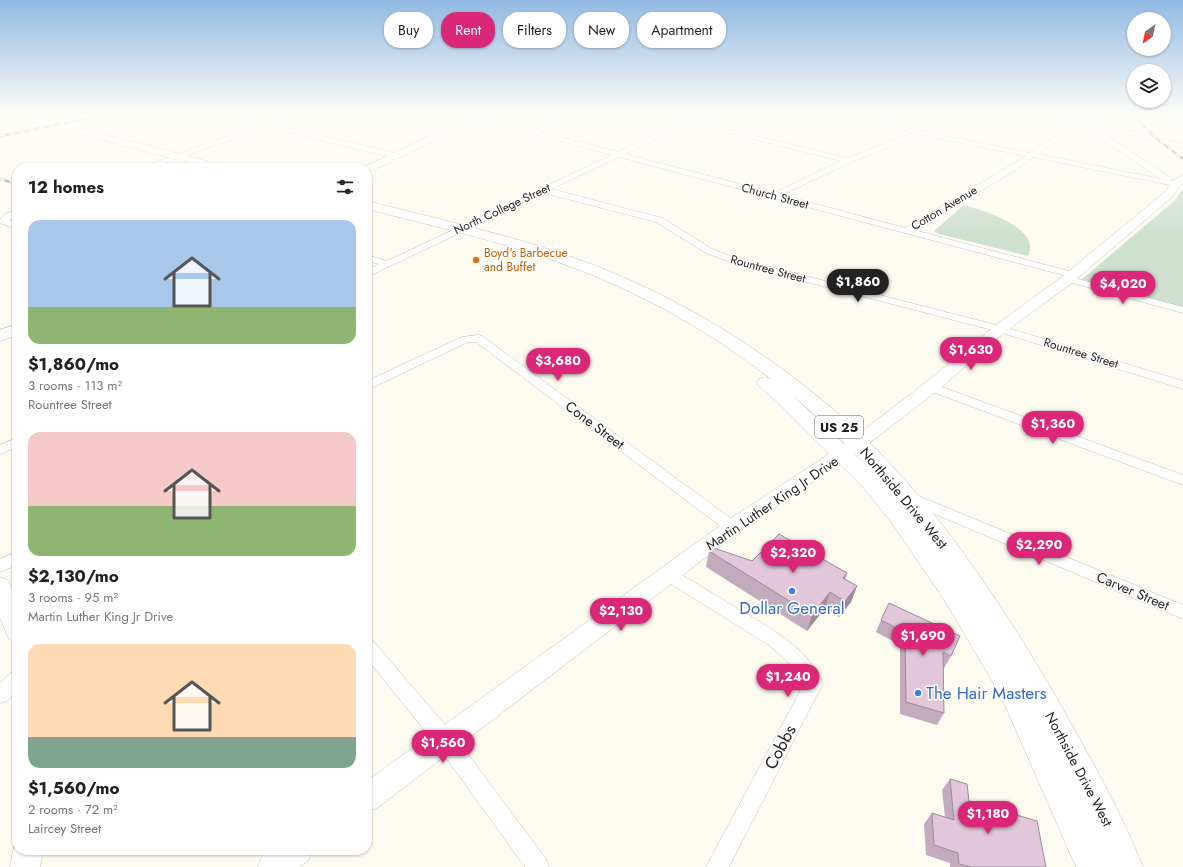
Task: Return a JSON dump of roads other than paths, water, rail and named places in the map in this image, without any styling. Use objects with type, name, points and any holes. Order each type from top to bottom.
[{"type":"main road","points":[[158,154],[197,163]]},
{"type":"main road","points":[[159,154],[185,163]]},
{"type":"main road","points":[[372,167],[398,154]]},
{"type":"main road","name":"Northside Drive West","points":[[372,207],[565,268],[626,295],[690,329],[736,360],[851,449],[906,496],[948,550],[1012,648],[1070,749],[1120,849],[1126,867]]},
{"type":"main road","name":"Northside Drive West","points":[[372,213],[455,232]]},
{"type":"main road","points":[[0,336],[12,331]]},
{"type":"main road","name":"Northside Drive West","points":[[851,449],[871,482],[900,517],[954,594],[1012,688],[1093,867]]},
{"type":"street","points":[[158,163],[182,154]]},
{"type":"street","points":[[389,154],[395,156]]},
{"type":"street","name":"North College Street","points":[[372,272],[618,154]]},
{"type":"street","name":"Church Street","points":[[621,154],[906,231],[1183,310]]},
{"type":"street","points":[[825,154],[848,160]]},
{"type":"street","points":[[774,196],[863,154]]},
{"type":"street","points":[[1135,154],[1179,181]]},
{"type":"street","points":[[1032,155],[1179,181]]},
{"type":"street","name":"Cotton Avenue","points":[[906,231],[1013,168],[1032,155]]},
{"type":"street","name":"Martin Luther King Jr Drive","points":[[372,794],[446,741],[732,527],[851,449],[931,387],[1000,328],[1071,277],[1169,194],[1179,181]]},
{"type":"street","name":"Rountree Street","points":[[544,190],[659,220],[709,251],[733,260],[1000,328],[1183,385]]},
{"type":"street","points":[[12,215],[8,216],[3,221],[12,224]]},
{"type":"street","points":[[372,259],[388,264]]},
{"type":"street","name":"Cone Street","points":[[372,384],[466,338],[478,338],[732,527]]},
{"type":"street","points":[[931,387],[1183,480]]},
{"type":"street","points":[[0,450],[12,444]]},
{"type":"street","name":"Carver Street","points":[[906,496],[1183,612]]},
{"type":"street","points":[[0,566],[12,560]]},
{"type":"street","name":"Cobbs","points":[[669,575],[774,640],[795,658],[814,683],[717,867]]},
{"type":"street","points":[[1,589],[12,619]]},
{"type":"street","points":[[372,652],[446,741],[538,867]]},
{"type":"street","points":[[0,696],[12,684]]},
{"type":"street","points":[[25,867],[27,855]]},
{"type":"street","points":[[273,867],[289,855]]},
{"type":"railway","points":[[1177,154],[1183,159]]},
{"type":"railway","points":[[0,179],[12,183]]},
{"type":"place","name":"Boyd's Barbecue and Buffet","points":[[476,260]]},
{"type":"place","name":"Dollar General","points":[[792,591]]},
{"type":"place","name":"The Hair Masters","points":[[918,693]]}]
